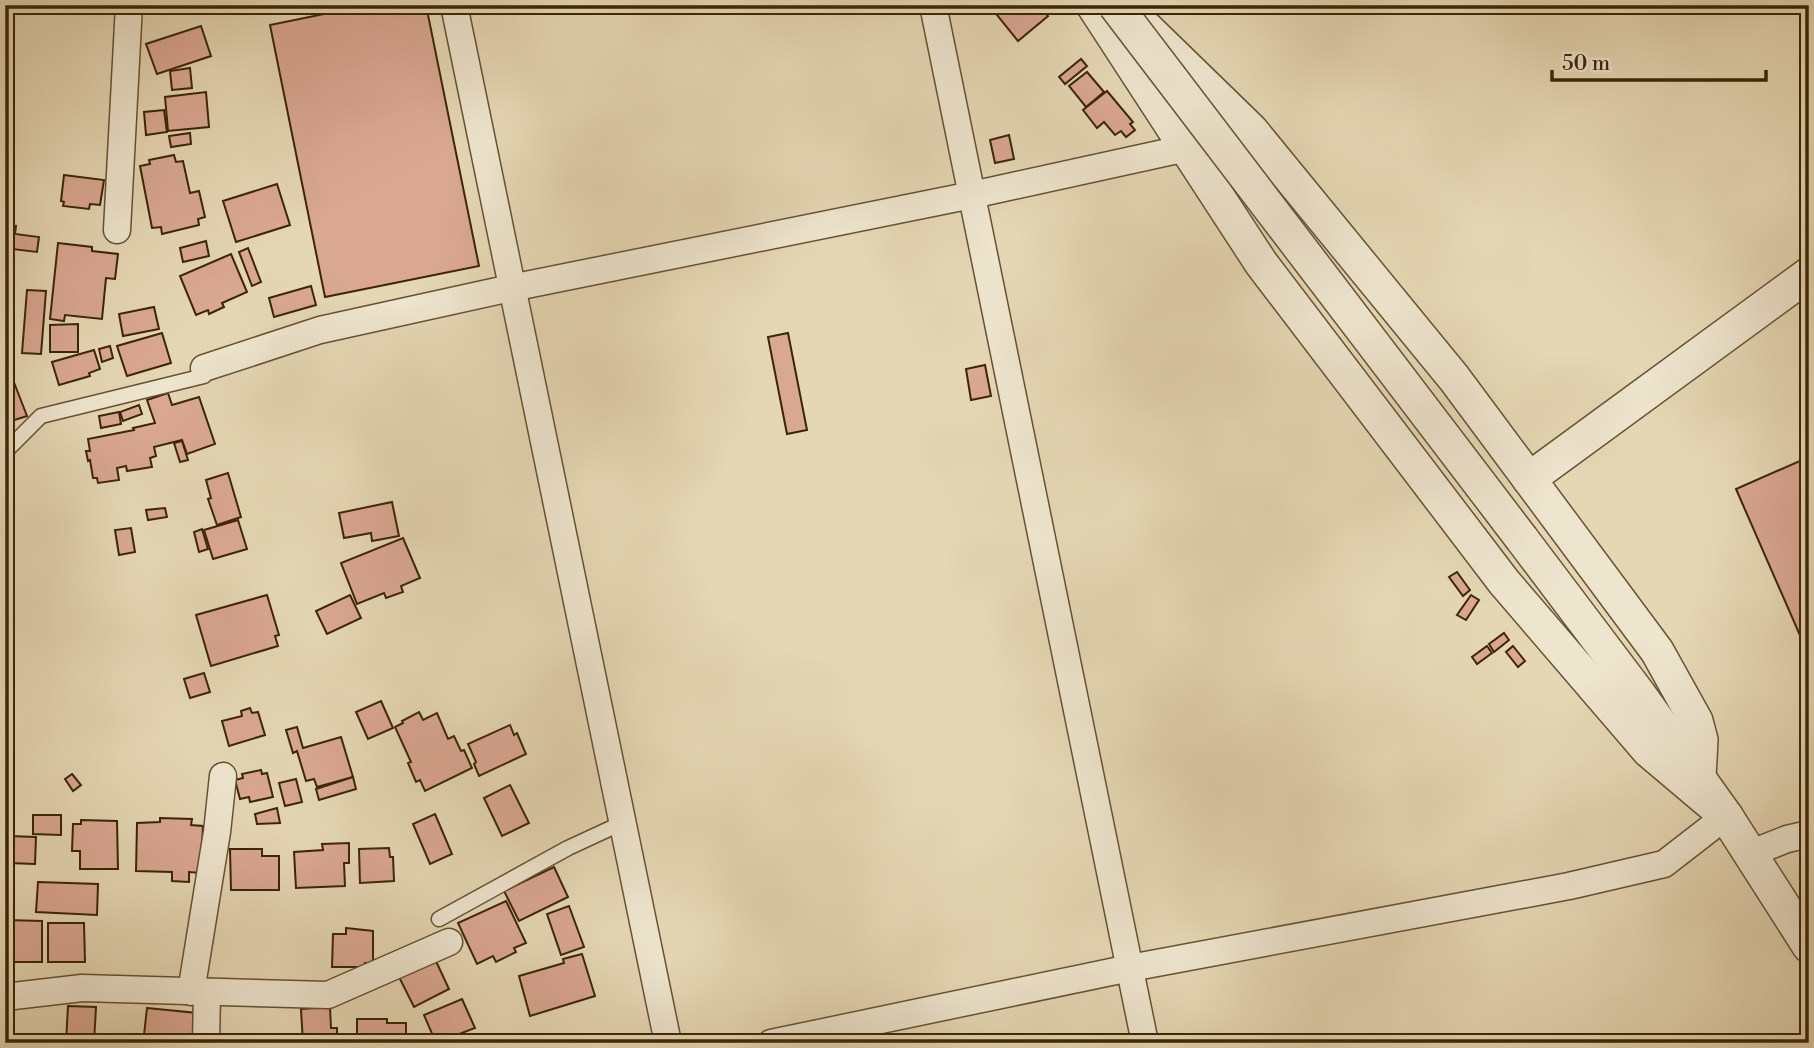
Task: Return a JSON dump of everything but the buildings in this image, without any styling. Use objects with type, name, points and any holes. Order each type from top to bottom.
[{"type":"street","points":[[117,230],[130,5]]},
{"type":"street","points":[[454,5],[668,1043]]},
{"type":"street","points":[[933,5],[1145,1043]]},
{"type":"street","points":[[1093,5],[1261,263],[1504,582],[1649,751],[1726,816]]},
{"type":"street","points":[[1115,5],[1639,694],[1726,816],[1809,946]]},
{"type":"street","points":[[1123,5],[1251,130],[1454,378],[1657,651],[1696,720],[1700,740],[1699,777]]},
{"type":"street","points":[[204,372],[320,330],[511,288],[1188,150],[1251,130]]},
{"type":"street","points":[[1529,479],[1809,274]]},
{"type":"street","points":[[206,1043],[199,992],[223,776]]},
{"type":"street","points":[[771,1043],[1130,968],[1569,886],[1664,864],[1726,816]]},
{"type":"street","points":[[1749,854],[1787,839],[1809,834]]},
{"type":"street","points":[[5,997],[82,988],[328,995],[444,930]]},
{"type":"lane","points":[[5,452],[41,416],[204,372]]},
{"type":"lane","points":[[444,930],[568,848],[622,823]]}]
